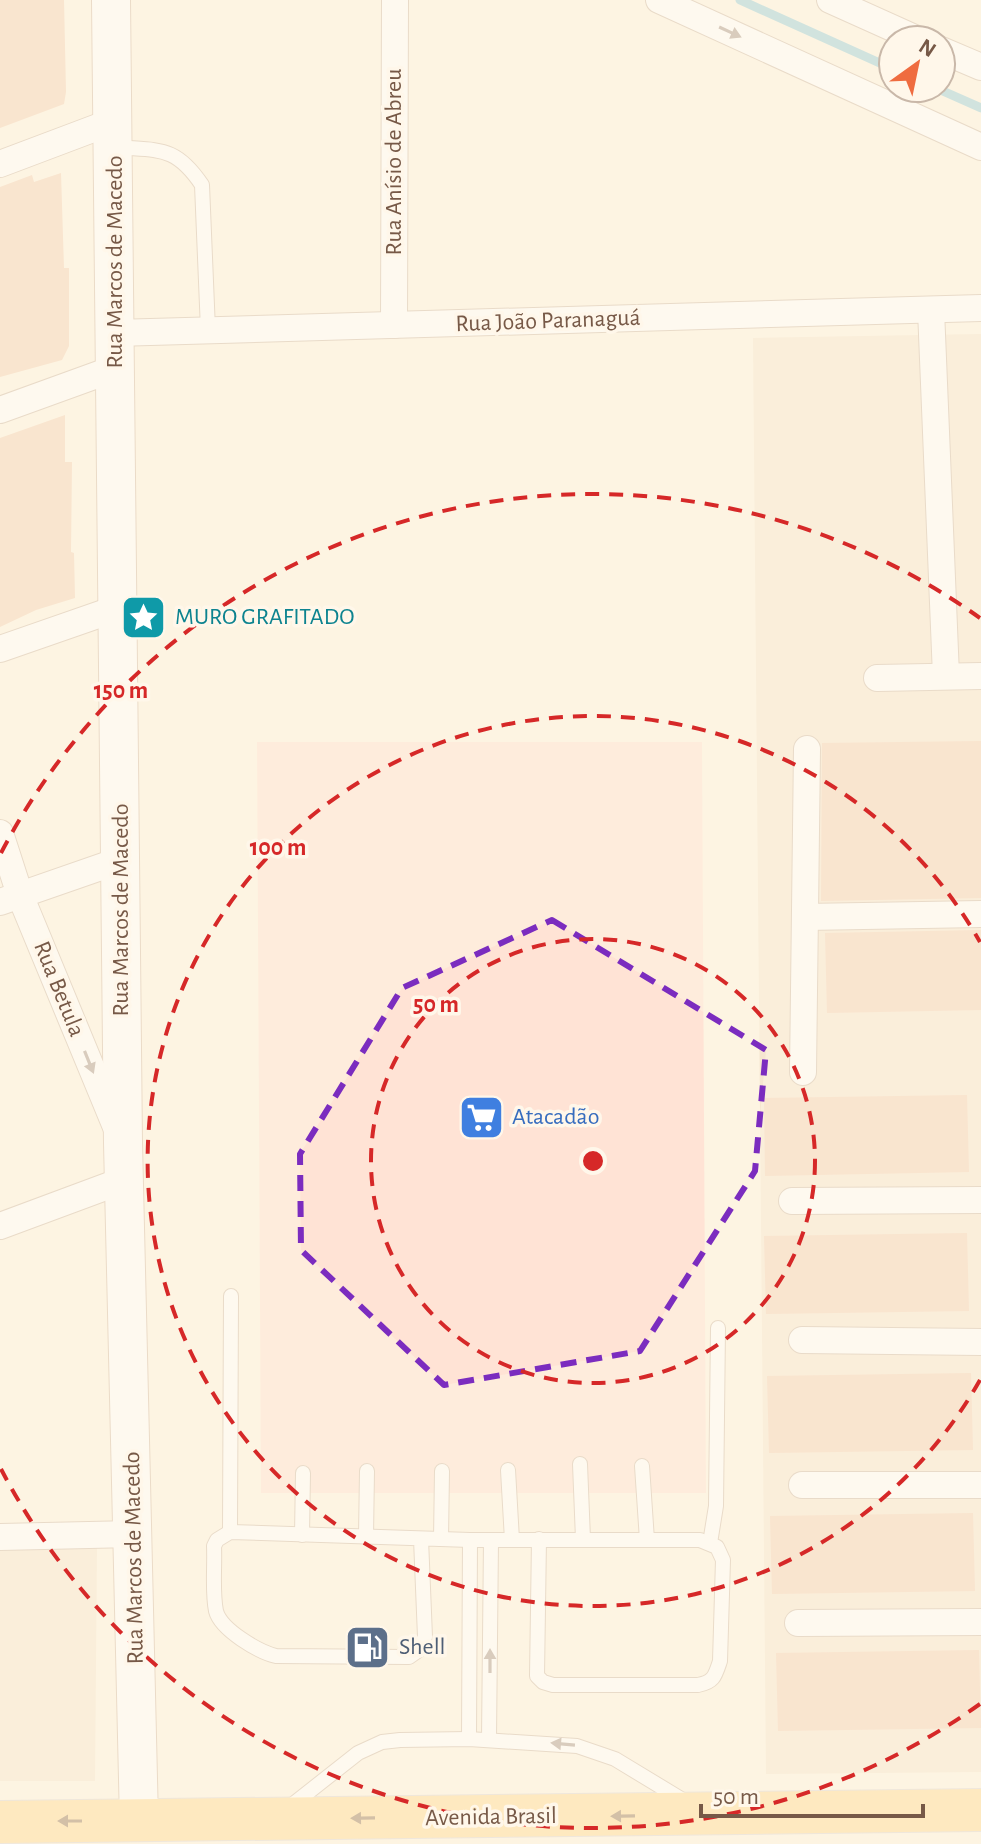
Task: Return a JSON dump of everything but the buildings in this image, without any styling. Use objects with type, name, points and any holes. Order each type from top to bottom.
[{"type":"main road","name":"Rua Marcos de Macedo","points":[[111,0],[123,1143],[139,1821]]},
{"type":"main road","name":"Avenida Brasil","points":[[0,1822],[981,1810]]},
{"type":"street","name":"Rua Anísio de Abreu","points":[[394,325],[395,0]]},
{"type":"street","points":[[659,0],[981,147]]},
{"type":"street","points":[[830,0],[883,24]]},
{"type":"street","points":[[957,57],[981,67]]},
{"type":"street","points":[[0,164],[114,134]]},
{"type":"street","name":"Rua João Paranaguá","points":[[0,410],[116,351],[208,330],[981,308]]},
{"type":"street","points":[[931,310],[946,676]]},
{"type":"street","points":[[0,649],[118,608]]},
{"type":"street","points":[[877,678],[981,676]]},
{"type":"street","points":[[803,1072],[807,749]]},
{"type":"street","name":"Rua Betula","points":[[0,833],[10,899],[123,1143]]},
{"type":"street","points":[[10,899],[121,860]]},
{"type":"street","points":[[805,917],[981,914]]},
{"type":"street","points":[[0,1226],[124,1180]]},
{"type":"street","points":[[792,1201],[981,1200]]},
{"type":"street","points":[[802,1340],[981,1342]]},
{"type":"street","points":[[802,1485],[981,1485]]},
{"type":"street","points":[[0,1537],[133,1534]]},
{"type":"street","points":[[798,1623],[981,1622]]},
{"type":"lane","points":[[114,134],[170,152],[192,170],[202,185],[208,330]]},
{"type":"lane","points":[[230,1532],[231,1296]]},
{"type":"lane","points":[[710,1543],[716,1506],[718,1328]]},
{"type":"lane","points":[[580,1464],[583,1539]]},
{"type":"lane","points":[[642,1466],[647,1540]]},
{"type":"lane","points":[[508,1470],[512,1540]]},
{"type":"lane","points":[[366,1537],[367,1471]]},
{"type":"lane","points":[[441,1539],[442,1471]]},
{"type":"lane","points":[[302,1535],[303,1473]]},
{"type":"lane","points":[[421,1539],[425,1637],[419,1650],[409,1657],[276,1656],[261,1652],[249,1644],[216,1614],[214,1546],[217,1540],[230,1532],[470,1540],[539,1539],[700,1540],[717,1547],[723,1560],[720,1661],[715,1678],[710,1683],[698,1685],[553,1685],[543,1682],[537,1676],[539,1539]]},
{"type":"lane","points":[[469,1739],[470,1540]]},
{"type":"lane","points":[[489,1739],[491,1540]]},
{"type":"lane","points":[[276,1819],[358,1753],[382,1742],[469,1739],[577,1746],[596,1751],[615,1759],[707,1815]]},
{"type":"highlighted area","points":[[552,920],[766,1050],[755,1171],[640,1351],[444,1385],[301,1250],[300,1154],[402,988]]},
{"type":"shaded area","points":[[981,334],[981,1772],[766,1774],[753,338]]},
{"type":"shaded area","name":"Atacadão","points":[[257,742],[702,742],[706,1493],[261,1493]]},
{"type":"shaded area","points":[[97,1546],[95,1781],[0,1781],[0,1548]]},
{"type":"waterway","points":[[740,0],[877,62]]},
{"type":"waterway","points":[[957,97],[981,108]]},
{"type":"place","name":"MURO GRAFITADO","points":[[144,617]]},
{"type":"place","name":"Atacadão","points":[[481,1117]]},
{"type":"place","name":"Shell","points":[[368,1647]]}]
